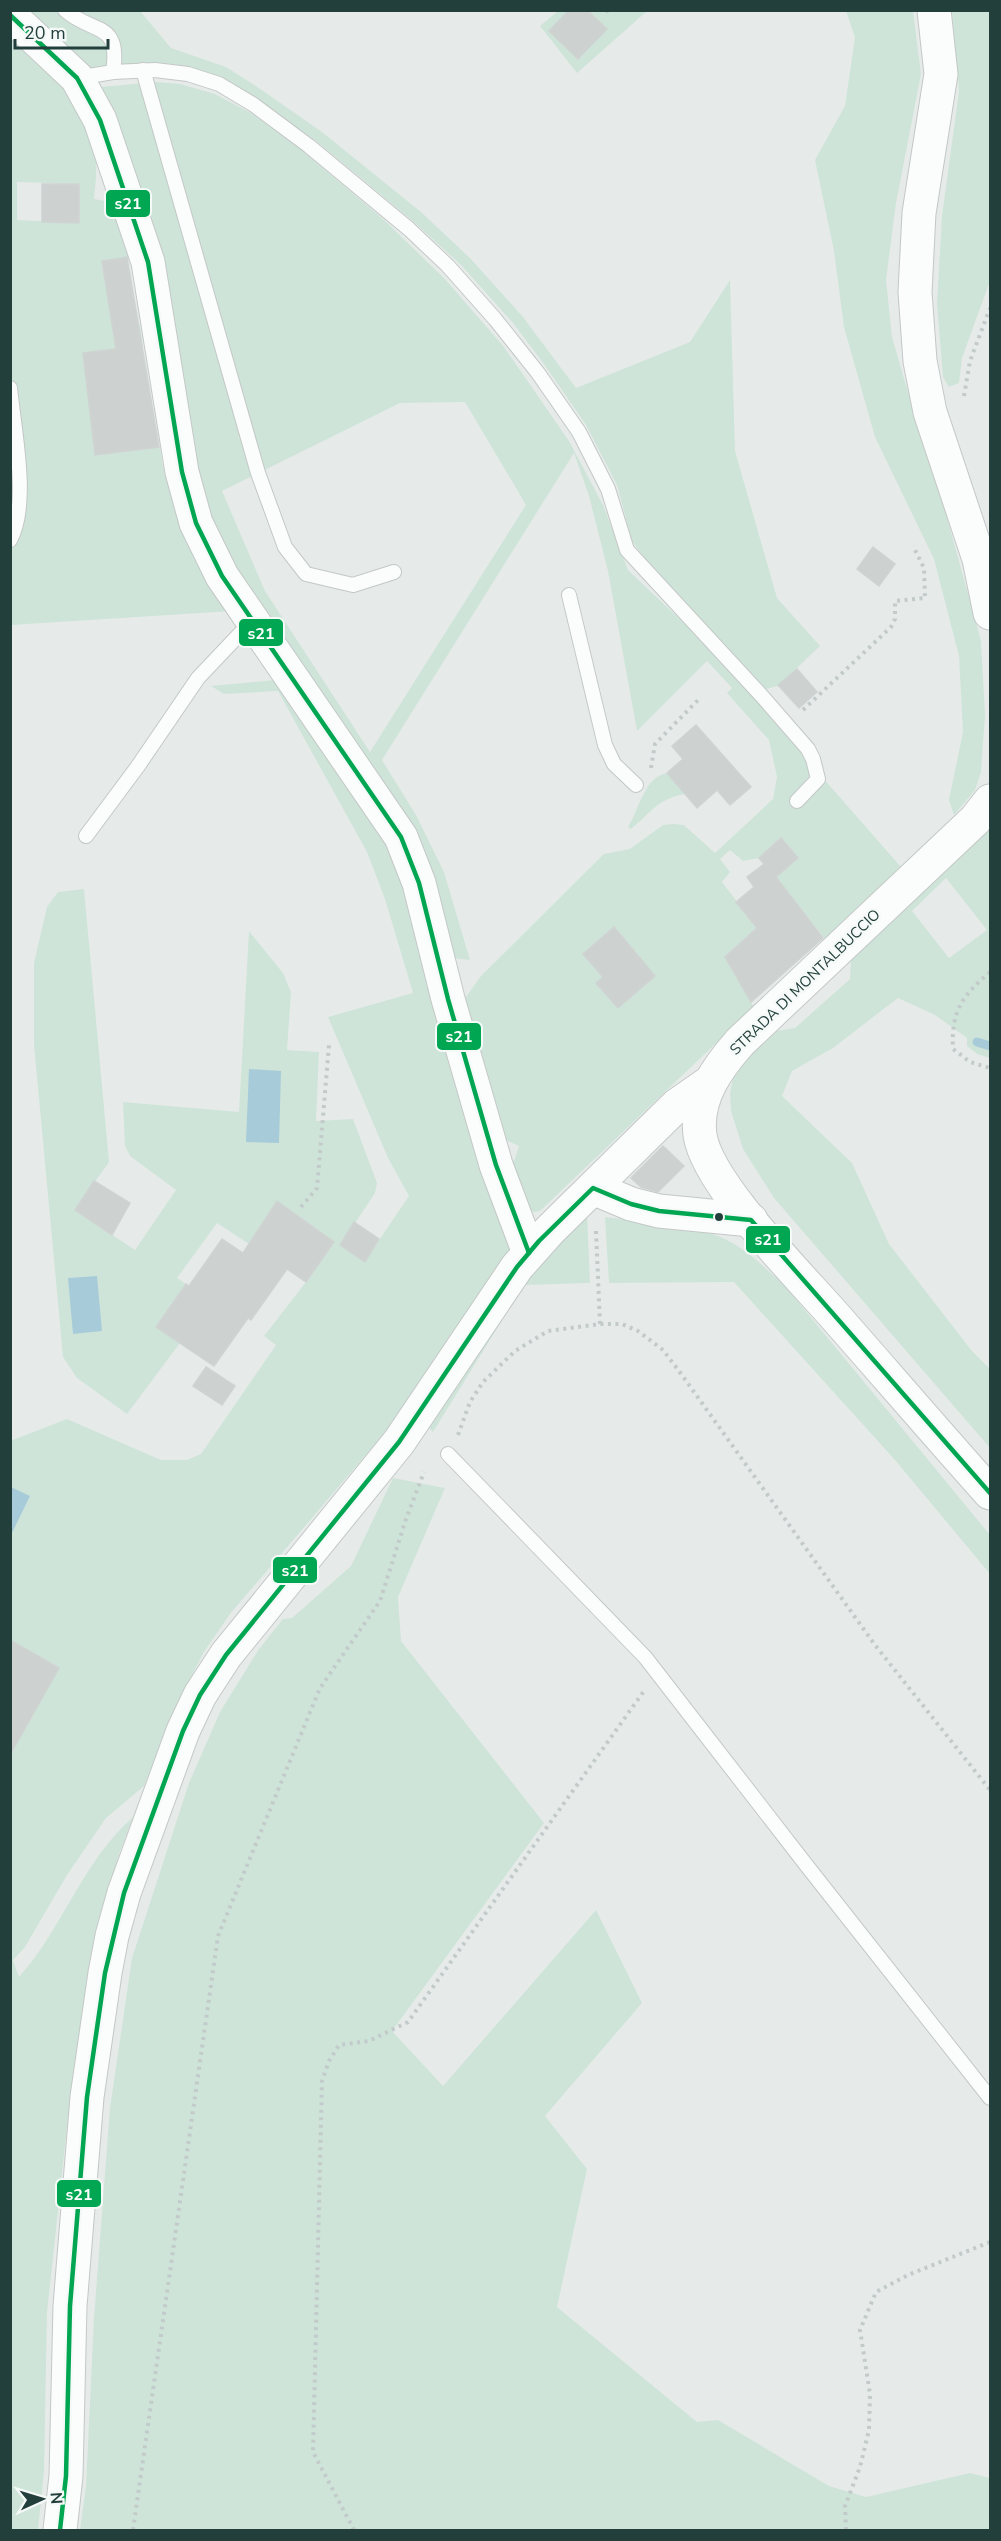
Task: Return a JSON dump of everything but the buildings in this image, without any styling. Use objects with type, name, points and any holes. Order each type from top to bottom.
[{"type":"street","points":[[934,10],[941,74],[919,213],[915,292],[920,361],[930,412],[979,559],[990,613]]},
{"type":"street","points":[[10,15],[77,78],[100,120],[148,262],[182,472],[196,523],[222,576],[402,837],[419,883],[448,999],[496,1165],[529,1252]]},
{"type":"street","name":"STRADA DI MONTALBUCCIO","points":[[990,801],[975,820],[740,1042],[710,1082],[700,1119],[702,1144],[716,1172],[751,1220],[990,1493]]},
{"type":"street","points":[[60,2530],[66,2476],[70,2306],[87,2097],[109,1953],[124,1893],[162,1785],[200,1695],[239,1638],[414,1423],[479,1322],[529,1252],[677,1105],[710,1082]]},
{"type":"street","points":[[593,1188],[632,1204],[659,1211],[751,1220]]},
{"type":"lane","points":[[64,10],[108,35],[116,52],[113,72]]},
{"type":"lane","points":[[142,70],[258,473],[285,547],[306,573],[353,585],[394,572]]},
{"type":"lane","points":[[77,78],[142,70],[188,74],[219,84],[254,105],[318,153],[409,229],[448,266],[538,373],[579,432],[608,489],[627,550],[808,749],[818,780],[797,801]]},
{"type":"lane","points":[[10,388],[21,498],[17,528],[10,540]]},
{"type":"lane","points":[[569,595],[604,745],[614,764],[636,785]]},
{"type":"lane","points":[[86,836],[138,766],[198,678],[252,621]]},
{"type":"lane","points":[[448,1454],[645,1657],[990,2098]]},
{"type":"path","points":[[964,396],[970,360],[990,308]]},
{"type":"path","points":[[787,724],[891,627],[895,619],[895,602],[925,598],[924,568],[914,546]]},
{"type":"path","points":[[650,772],[655,744],[700,698]]},
{"type":"path","points":[[990,972],[965,993],[952,1027],[953,1049],[970,1062],[990,1068]]},
{"type":"path","points":[[301,1207],[317,1188],[329,1045]]},
{"type":"path","points":[[595,1222],[600,1324]]},
{"type":"path","points":[[133,2530],[218,1936],[320,1688],[380,1601],[406,1519],[424,1472],[448,1454],[464,1424],[471,1402],[483,1382],[514,1351],[548,1330],[600,1324],[622,1324],[638,1331],[663,1350],[875,1645],[990,1790]]},
{"type":"path","points":[[385,1460],[401,1469],[424,1472]]},
{"type":"path","points":[[354,2530],[313,2452],[322,2081],[329,2061],[339,2045],[369,2042],[408,2022],[658,1673]]},
{"type":"path","points":[[846,2530],[845,2506],[860,2467],[869,2430],[870,2394],[860,2330],[876,2292],[908,2275],[990,2242]]},
{"type":"green space","points":[[22,11],[140,11],[171,48],[226,67],[256,86],[322,132],[421,212],[470,258],[523,317],[576,388],[690,342],[730,280],[735,451],[777,598],[820,646],[778,686],[766,689],[647,561],[632,541],[617,485],[586,425],[513,323],[461,265],[414,222],[315,140],[254,98],[221,79],[186,66],[155,62],[88,69]]},
{"type":"green space","points":[[558,11],[647,11],[577,73],[540,26]]},
{"type":"green space","points":[[846,11],[913,11],[921,74],[896,203],[886,280],[892,337],[943,503],[981,641],[985,715],[981,772],[975,790],[954,815],[949,800],[963,732],[959,656],[934,559],[875,437],[844,327],[834,251],[815,160],[845,106],[855,37]]},
{"type":"green space","points":[[952,11],[990,11],[990,281],[962,358],[959,383],[949,387],[943,377],[937,304],[942,216],[959,91]]},
{"type":"green space","points":[[10,32],[52,74],[87,123],[96,161],[94,199],[115,203],[129,257],[102,262],[113,329],[140,325],[143,346],[83,353],[95,455],[160,447],[170,492],[178,512],[197,552],[232,611],[11,625]],"holes":[[[17,182],[79,184],[79,223],[17,220]]]},
{"type":"green space","points":[[156,82],[180,84],[215,94],[251,113],[300,149],[382,218],[445,279],[504,347],[569,441],[603,505],[628,570],[692,631],[791,736],[803,751],[809,772],[823,778],[901,867],[825,939],[776,877],[797,858],[782,839],[759,858],[743,861],[730,850],[720,859],[730,872],[722,882],[757,928],[725,957],[754,1007],[540,1211],[534,1212],[528,1208],[512,1167],[519,1146],[501,1138],[463,1001],[481,976],[604,854],[630,849],[663,825],[673,824],[684,825],[715,853],[773,799],[777,777],[769,740],[727,693],[732,688],[707,661],[637,731],[608,571],[589,496],[574,453],[382,760],[416,815],[444,872],[470,960],[453,958],[204,511],[99,92],[101,87]],"holes":[[[465,402],[526,505],[370,752],[265,591],[222,491],[400,403]]]},
{"type":"green space","points":[[275,680],[396,841],[511,1245],[507,1260],[393,1423],[230,1614],[204,1652],[180,1698],[144,1786],[106,1818],[67,1875],[25,1947],[13,1960],[19,1977],[48,1938],[100,1854],[133,1817],[119,1854],[95,1937],[70,2099],[47,2313],[44,2472],[38,2530],[10,2530],[10,1441],[67,1419],[161,1460],[187,1460],[201,1454],[276,1345],[264,1336],[334,1242],[277,1201],[249,1244],[217,1223],[177,1278],[186,1284],[156,1326],[180,1343],[127,1414],[77,1378],[63,1357],[34,1044],[34,963],[47,907],[58,892],[84,889],[109,1162],[75,1210],[135,1250],[176,1190],[130,1156],[125,1146],[123,1102],[239,1112],[249,931],[283,973],[291,992],[287,1050],[319,1052],[316,1121],[353,1119],[377,1183],[375,1193],[340,1246],[365,1261],[409,1196],[388,1158],[328,1017],[413,993],[385,899],[367,852],[278,691],[224,694],[211,686]]},
{"type":"green space","points":[[667,773],[685,794],[661,803],[631,829],[628,827],[647,787],[659,776]]},
{"type":"green space","points":[[990,829],[990,1058],[977,1054],[967,1046],[967,1038],[935,1015],[898,998],[833,1048],[792,1071],[782,1096],[852,1163],[889,1244],[972,1351],[990,1369],[990,1448],[774,1198],[743,1149],[731,1111],[730,1093],[733,1079],[744,1059],[776,1031],[795,1028],[850,979],[851,956]],"holes":[[[946,878],[987,930],[949,958],[912,911]]]},
{"type":"green space","points":[[587,1213],[590,1283],[524,1285],[433,1432],[428,1427],[526,1272]]},
{"type":"green space","points":[[605,1217],[683,1226],[713,1234],[743,1250],[785,1286],[990,1535],[990,1574],[895,1460],[734,1282],[609,1283]]},
{"type":"green space","points":[[393,1478],[445,1488],[398,1597],[401,1641],[544,1823],[392,2031],[443,2086],[596,1910],[642,2003],[545,2116],[587,2169],[557,2307],[697,2422],[718,2420],[829,2486],[866,2497],[970,2473],[990,2478],[990,2530],[80,2530],[86,2486],[94,2318],[110,2108],[132,1958],[189,1783],[220,1712],[259,1649],[283,1619],[292,1618],[351,1566]]},
{"type":"water","points":[[249,1069],[281,1071],[279,1143],[246,1142]]},
{"type":"water","points":[[97,1276],[102,1331],[73,1334],[68,1278]]},
{"type":"water","points":[[11,1487],[30,1496],[11,1535]]},
{"type":"waterway","points":[[977,1042],[990,1046]]},
{"type":"transit line","name":"s21","points":[[10,15],[77,78],[100,120],[148,262],[182,472],[196,523],[222,576],[401,837],[419,883],[448,999],[496,1165],[529,1253]]},
{"type":"transit line","name":"s21","points":[[60,2530],[66,2476],[70,2306],[87,2097],[105,1973],[124,1893],[183,1731],[200,1695],[226,1655],[399,1442],[517,1267],[539,1241],[593,1188],[631,1204],[659,1211],[751,1220],[990,1493]]}]
